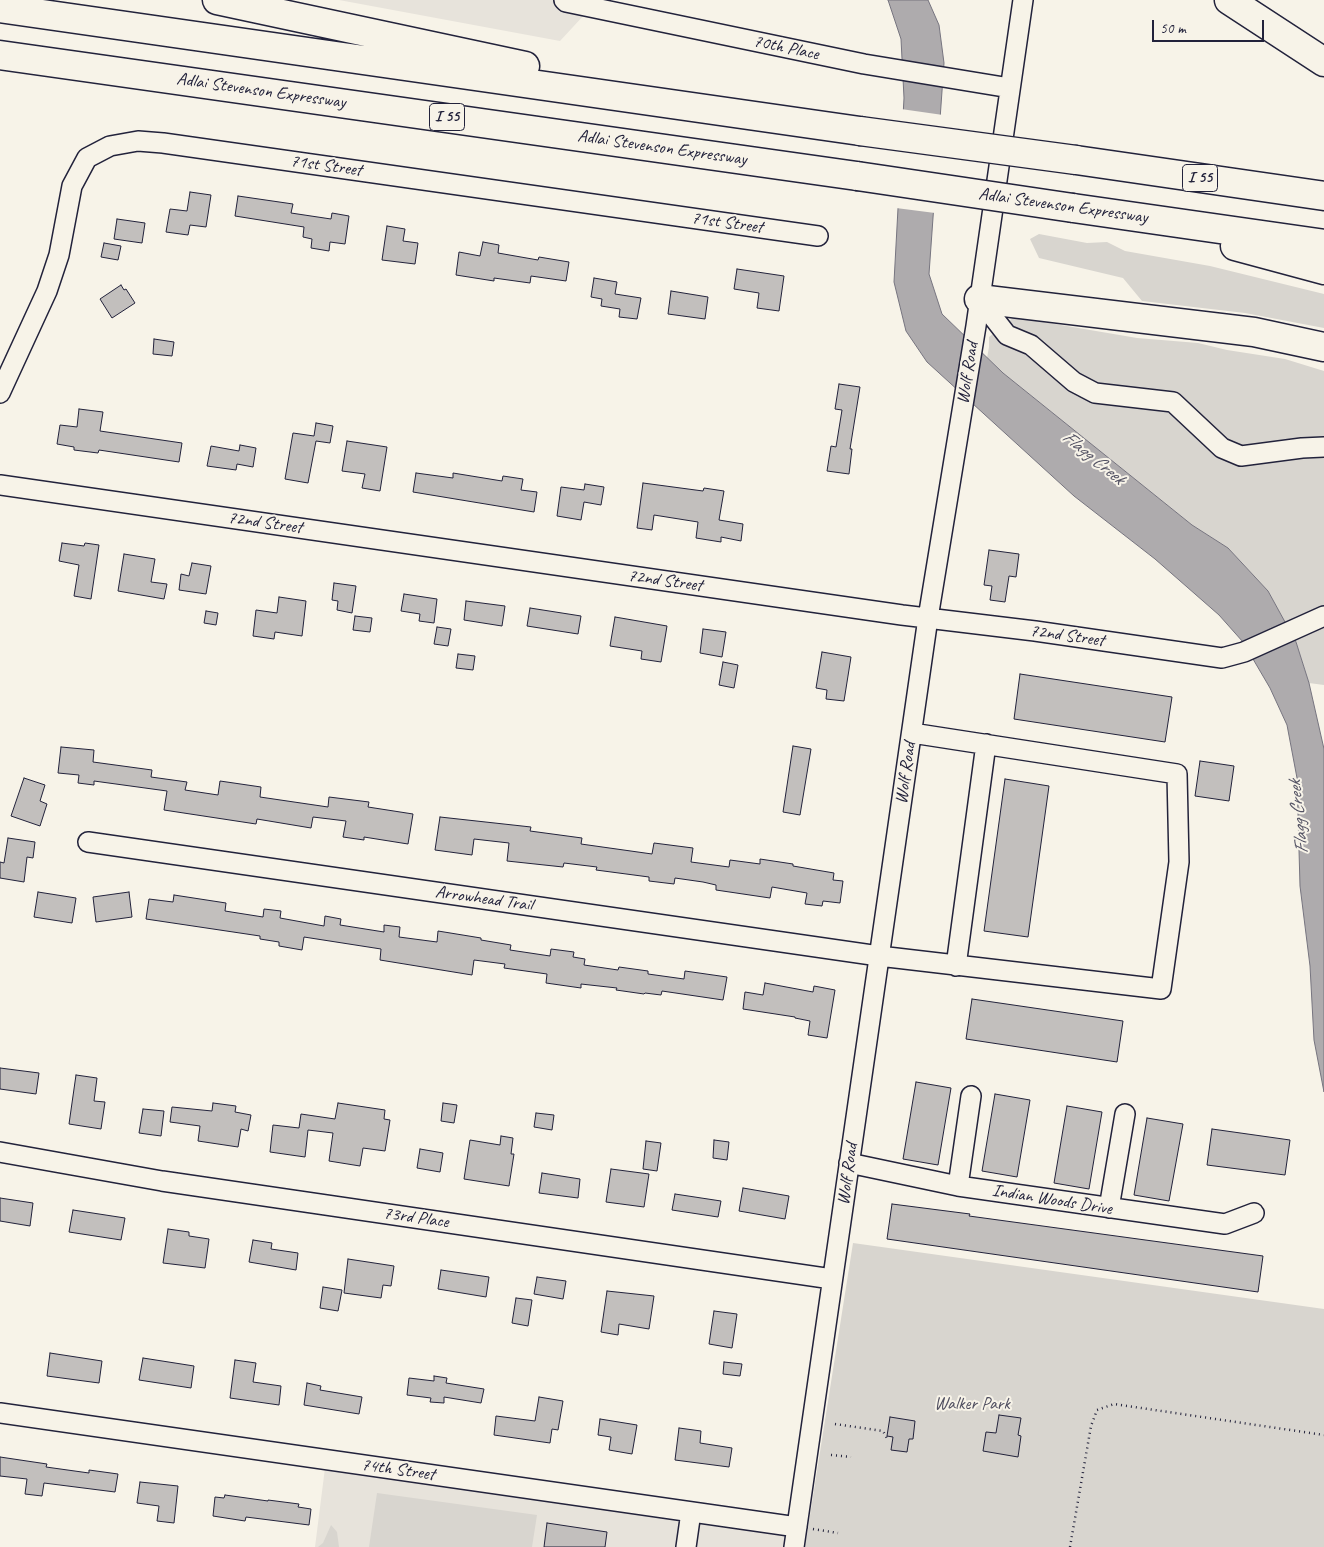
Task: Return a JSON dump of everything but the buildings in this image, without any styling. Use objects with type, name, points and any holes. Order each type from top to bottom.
[{"type":"highway","points":[[217,0],[521,65],[816,125]]},
{"type":"highway","points":[[1229,0],[1324,62]]},
{"type":"highway","name":"I 55","points":[[0,8],[1324,196]]},
{"type":"highway","name":"Adlai Stevenson Expressway","points":[[0,55],[1324,244]]},
{"type":"highway","points":[[1115,214],[1324,270]]},
{"type":"highway","points":[[980,298],[1254,332],[1324,347]]},
{"type":"street","name":"70th Place","points":[[564,0],[566,2],[864,64],[1010,88]]},
{"type":"street","name":"Wolf Road","points":[[794,1547],[928,618],[976,326],[1023,0]]},
{"type":"street","name":"71st Street","points":[[0,393],[47,291],[59,254],[72,186],[87,158],[110,146],[138,141],[163,143],[818,236]]},
{"type":"street","points":[[980,298],[1007,335],[1031,345],[1074,382],[1096,393],[1173,402],[1222,448],[1241,456],[1324,447]]},
{"type":"street","name":"72nd Street","points":[[0,485],[928,618],[1035,631],[1222,658],[1244,652],[1318,619]]},
{"type":"street","points":[[912,732],[986,744],[956,966]]},
{"type":"street","name":"Arrowhead Trail","points":[[88,842],[879,956],[1162,990],[1179,862],[1177,774],[986,744]]},
{"type":"street","points":[[958,1186],[972,1096]]},
{"type":"street","points":[[1109,1208],[1125,1114]]},
{"type":"street","name":"73rd Place","points":[[0,1152],[162,1182],[832,1279]]},
{"type":"street","name":"Indian Woods Drive","points":[[849,1163],[958,1186],[1226,1224],[1254,1213]]},
{"type":"street","name":"74th Street","points":[[0,1413],[797,1527]]},
{"type":"street","points":[[686,1547],[691,1512]]},
{"type":"path","points":[[1070,1547],[1091,1426],[1097,1410],[1114,1404],[1324,1435]]},
{"type":"path","points":[[835,1424],[883,1431],[888,1440]]},
{"type":"path","points":[[830,1455],[851,1458]]},
{"type":"path","points":[[797,1527],[838,1533]]},
{"type":"shaded area","points":[[339,0],[598,0],[560,41]]},
{"type":"shaded area","points":[[326,1460],[797,1527],[794,1547],[315,1547]]},
{"type":"green space","points":[[1039,234],[1087,243],[1107,242],[1125,251],[1210,266],[1324,294],[1324,328],[1245,313],[1142,301],[1123,278],[1039,258],[1030,239]]},
{"type":"green space","points":[[1014,317],[1137,338],[1198,343],[1227,350],[1285,359],[1324,371],[1324,685],[1309,683],[1296,642],[1268,591],[1228,548],[1192,525],[1003,373],[987,358],[989,337]]},
{"type":"green space","name":"Walker Park","points":[[853,1243],[1324,1309],[1324,1547],[805,1547]]},
{"type":"green space","points":[[377,1493],[537,1515],[532,1547],[369,1547]]},
{"type":"green space","points":[[331,1525],[337,1532],[339,1547],[318,1547],[323,1543]]},
{"type":"water","name":"Flagg Creek","points":[[888,0],[928,0],[939,25],[944,63],[929,274],[942,314],[1003,373],[1192,525],[1228,548],[1268,591],[1296,642],[1309,683],[1324,749],[1324,1092],[1314,1040],[1310,966],[1300,886],[1297,778],[1287,725],[1270,688],[1243,642],[1219,615],[1155,559],[1074,496],[927,362],[906,331],[894,282],[904,98],[901,39]]},
{"type":"pier","points":[[901,109],[943,115],[935,213],[896,208]]}]
